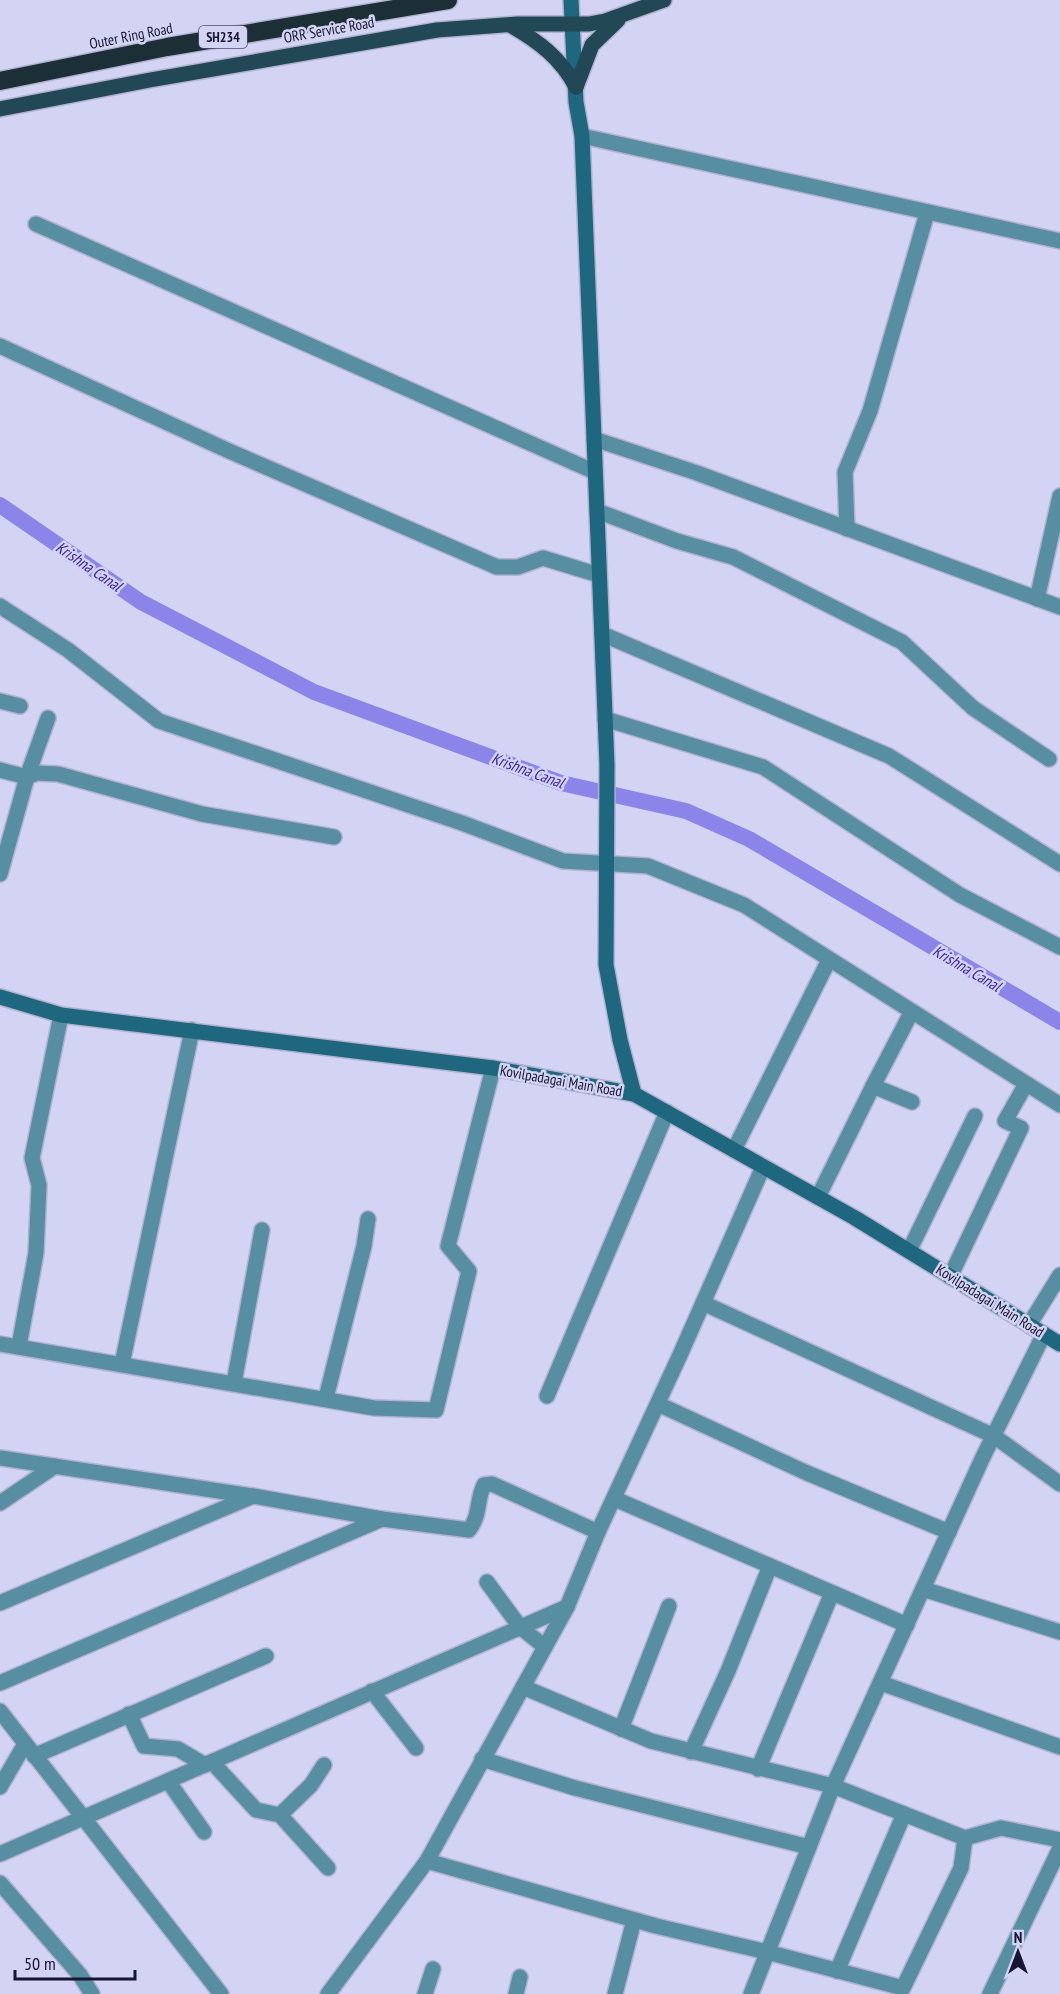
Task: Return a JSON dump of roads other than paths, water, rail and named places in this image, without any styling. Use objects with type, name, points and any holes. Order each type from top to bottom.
[{"type":"highway","name":"Outer Ring Road","points":[[0,81],[167,47],[448,0]]},
{"type":"main road","name":"ORR Service Road","points":[[0,110],[150,80],[437,30],[510,25],[572,25],[605,21],[664,0]]},
{"type":"main road","points":[[576,87],[592,45],[625,14]]},
{"type":"main road","points":[[510,25],[548,51],[568,72],[576,87]]},
{"type":"street","points":[[571,0],[576,87],[582,136],[607,765],[606,965],[620,1040],[634,1094]]},
{"type":"street","points":[[582,136],[1060,241]]},
{"type":"street","points":[[847,529],[845,472],[870,411],[927,213]]},
{"type":"street","points":[[36,224],[595,472]]},
{"type":"street","points":[[0,346],[229,452],[497,567],[518,567],[543,558],[599,575]]},
{"type":"street","points":[[594,439],[697,473],[1060,607]]},
{"type":"street","points":[[1037,599],[1060,496]]},
{"type":"street","points":[[597,511],[677,541],[733,557],[902,642],[973,708],[1049,759]]},
{"type":"street","points":[[0,606],[68,650],[159,721],[462,823],[563,861],[648,866],[744,904],[911,1013],[1060,1105]]},
{"type":"street","points":[[602,634],[889,756],[1060,864]]},
{"type":"street","points":[[0,701],[20,706]]},
{"type":"street","points":[[0,874],[27,777],[48,718]]},
{"type":"street","points":[[605,719],[763,767],[960,895],[1060,947]]},
{"type":"street","points":[[0,770],[27,777],[37,773],[58,774],[202,814],[334,837]]},
{"type":"street","points":[[734,1150],[829,960]]},
{"type":"street","name":"Kovilpadagai Main Road","points":[[0,998],[61,1015],[492,1068],[634,1094],[818,1197],[1060,1344]]},
{"type":"street","points":[[818,1197],[911,1013]]},
{"type":"street","points":[[19,1346],[36,1253],[39,1185],[32,1158],[61,1015]]},
{"type":"street","points":[[122,1364],[192,1030]]},
{"type":"street","points":[[0,1344],[374,1408],[436,1410],[469,1271],[448,1246],[492,1068]]},
{"type":"street","points":[[950,1277],[1022,1128],[1005,1121],[1026,1084]]},
{"type":"street","points":[[873,1086],[912,1102]]},
{"type":"street","points":[[547,1396],[667,1112]]},
{"type":"street","points":[[909,1251],[975,1116]]},
{"type":"street","points":[[328,1994],[427,1861],[567,1607],[598,1532],[658,1404],[763,1167]]},
{"type":"street","points":[[326,1398],[364,1246],[368,1219]]},
{"type":"street","points":[[234,1383],[262,1230]]},
{"type":"street","points":[[1029,1325],[1060,1275]]},
{"type":"street","points":[[703,1303],[994,1436],[1060,1484]]},
{"type":"street","points":[[751,1994],[833,1786],[949,1532],[1044,1334]]},
{"type":"street","points":[[658,1404],[807,1473],[949,1532]]},
{"type":"street","points":[[0,1458],[253,1496],[382,1519],[469,1530],[477,1519],[484,1485],[492,1484],[598,1532]]},
{"type":"street","points":[[0,1503],[55,1466]]},
{"type":"street","points":[[0,1603],[253,1496]]},
{"type":"street","points":[[615,1499],[907,1625]]},
{"type":"street","points":[[0,1683],[382,1519]]},
{"type":"street","points":[[691,1752],[728,1671],[770,1566]]},
{"type":"street","points":[[487,1582],[520,1627],[545,1647]]},
{"type":"street","points":[[923,1588],[1060,1632]]},
{"type":"street","points":[[758,1769],[832,1593]]},
{"type":"street","points":[[621,1729],[669,1606]]},
{"type":"street","points":[[0,1854],[567,1607]]},
{"type":"street","points":[[0,1787],[30,1750],[129,1714],[267,1656]]},
{"type":"street","points":[[881,1683],[1060,1747]]},
{"type":"street","points":[[523,1687],[651,1742],[833,1786],[965,1838],[1001,1828],[1060,1840]]},
{"type":"street","points":[[372,1691],[416,1748]]},
{"type":"street","points":[[0,1711],[221,1994]]},
{"type":"street","points":[[129,1714],[144,1746],[178,1749],[209,1763],[256,1810],[280,1815],[328,1868]]},
{"type":"street","points":[[482,1759],[575,1788],[809,1847]]},
{"type":"street","points":[[280,1815],[310,1785],[324,1765]]},
{"type":"street","points":[[168,1781],[204,1832]]},
{"type":"street","points":[[837,1971],[904,1814]]},
{"type":"street","points":[[427,1861],[634,1920],[903,1988],[961,1868],[965,1838]]},
{"type":"street","points":[[990,1994],[1060,1848]]},
{"type":"street","points":[[0,1883],[80,1975],[92,1994]]},
{"type":"street","points":[[615,1994],[634,1920]]},
{"type":"street","points":[[425,1994],[433,1969]]},
{"type":"street","points":[[516,1994],[520,1977]]},
{"type":"waterway","name":"Krishna Canal","points":[[0,505],[141,602],[314,692],[561,783],[686,811],[749,839],[1060,1022]]}]
